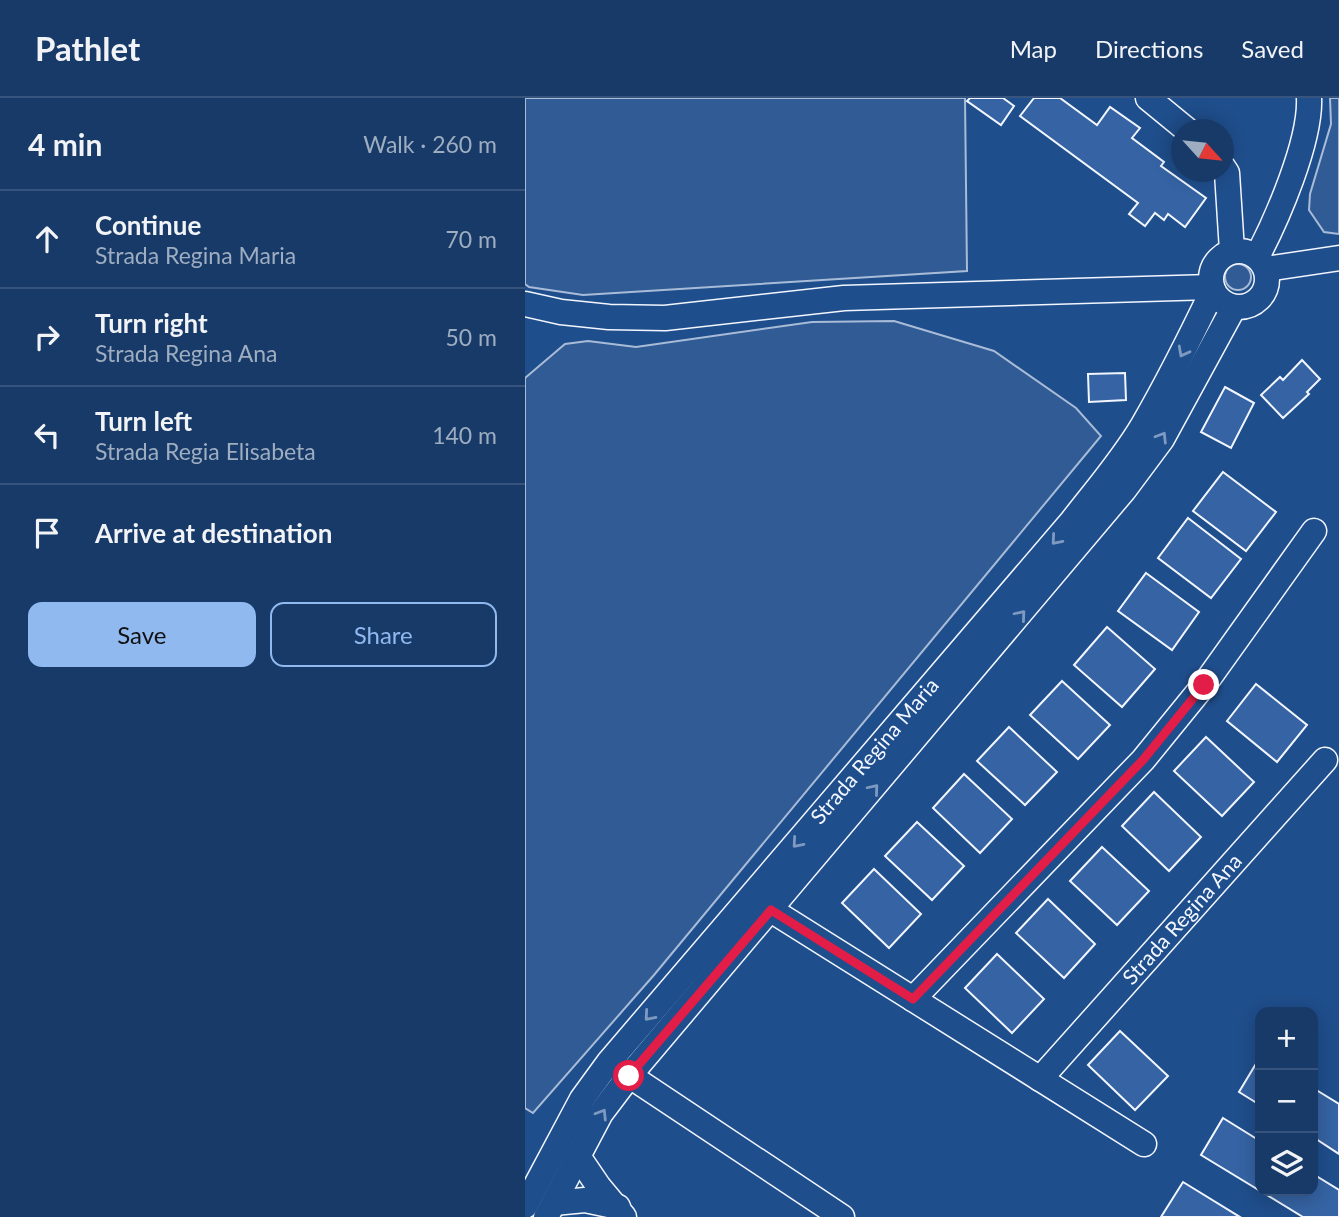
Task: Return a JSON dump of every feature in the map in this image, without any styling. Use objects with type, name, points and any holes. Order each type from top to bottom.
[{"type":"street","points":[[1147,98],[1168,106]]},
{"type":"street","points":[[1309,98],[1302,141],[1262,263],[1266,286],[1258,301],[1242,307],[1225,304],[1212,289],[1212,271],[1216,262],[1232,251],[1250,253],[1262,263],[1339,258]]},
{"type":"street","points":[[1228,182],[1232,251]]},
{"type":"street","points":[[525,304],[597,316],[665,317],[844,298],[1212,289]]},
{"type":"street","name":"Strada Regina Maria","points":[[550,1210],[601,1113],[619,1069],[1072,521],[1142,427],[1212,289]]},
{"type":"street","name":"Strada Regina Maria","points":[[525,1206],[582,1099],[619,1069],[771,910],[1125,490],[1162,439],[1234,307]]},
{"type":"street","points":[[913,999],[1143,760],[1204,685],[1314,531]]},
{"type":"street","name":"Strada Regina Ana","points":[[1040,1079],[1325,760]]},
{"type":"street","points":[[771,910],[1144,1144]]},
{"type":"street","points":[[619,1069],[842,1217]]},
{"type":"street","points":[[578,1156],[599,1187],[621,1212]]},
{"type":"street","points":[[550,1210],[585,1200],[621,1212]]},
{"type":"shaded area","points":[[525,98],[965,98],[967,271],[583,295],[529,287],[525,284]]},
{"type":"shaded area","points":[[1330,98],[1339,98],[1339,234],[1324,232],[1309,210],[1310,194],[1331,124]]},
{"type":"shaded area","points":[[1238,264],[1247,268],[1251,277],[1247,286],[1238,290],[1229,286],[1225,277],[1229,268]]},
{"type":"shaded area","points":[[894,321],[994,351],[1076,408],[1101,436],[654,975],[533,1113],[525,1108],[525,378],[565,344],[588,341],[636,347],[812,322]]},
{"type":"building","points":[[970,98],[1003,98],[1014,106],[1001,125],[967,101]]},
{"type":"building","points":[[1034,98],[1060,98],[1097,125],[1110,107],[1140,128],[1132,138],[1164,162],[1161,166],[1171,173],[1171,182],[1184,182],[1206,198],[1185,227],[1168,214],[1164,220],[1155,213],[1145,226],[1129,214],[1138,203],[1020,116]]},
{"type":"building","points":[[1302,360],[1320,379],[1307,392],[1309,394],[1283,418],[1261,395],[1280,377],[1283,380]]},
{"type":"building","points":[[1125,373],[1126,400],[1089,402],[1088,374]]},
{"type":"building","points":[[1225,387],[1254,403],[1231,448],[1201,432]]},
{"type":"building","points":[[1223,472],[1276,512],[1246,551],[1193,511]]},
{"type":"building","points":[[1188,518],[1241,559],[1211,598],[1158,558]]},
{"type":"building","points":[[1146,573],[1199,612],[1172,650],[1118,611]]},
{"type":"building","points":[[1107,627],[1155,669],[1122,707],[1074,665]]},
{"type":"building","points":[[1062,681],[1110,725],[1078,759],[1030,715]]},
{"type":"building","points":[[1256,684],[1307,725],[1277,762],[1227,721]]},
{"type":"building","points":[[1009,727],[1057,772],[1025,805],[977,761]]},
{"type":"building","points":[[1206,737],[1254,782],[1222,816],[1174,771]]},
{"type":"building","points":[[964,774],[1012,819],[980,853],[933,808]]},
{"type":"building","points":[[1154,792],[1201,837],[1169,871],[1122,826]]},
{"type":"building","points":[[917,822],[964,866],[932,900],[885,856]]},
{"type":"building","points":[[1102,847],[1149,891],[1117,925],[1070,881]]},
{"type":"building","points":[[874,869],[921,914],[889,948],[842,903]]},
{"type":"building","points":[[1048,899],[1095,944],[1064,978],[1016,933]]},
{"type":"building","points":[[997,954],[1044,999],[1012,1033],[965,988]]},
{"type":"building","points":[[1120,1031],[1168,1076],[1135,1110],[1088,1065]]},
{"type":"building","points":[[1255,1065],[1255,1102],[1239,1092]]},
{"type":"building","points":[[1318,1091],[1339,1104],[1339,1154],[1318,1140]]},
{"type":"building","points":[[1223,1118],[1255,1138],[1255,1188],[1201,1155]]},
{"type":"building","points":[[1318,1177],[1339,1190],[1339,1217],[1303,1217],[1268,1196],[1318,1196]]},
{"type":"building","points":[[1183,1182],[1240,1217],[1161,1217]]},
{"type":"route","points":[[629,1076],[771,910],[913,999],[1143,760],[1204,685]]}]
